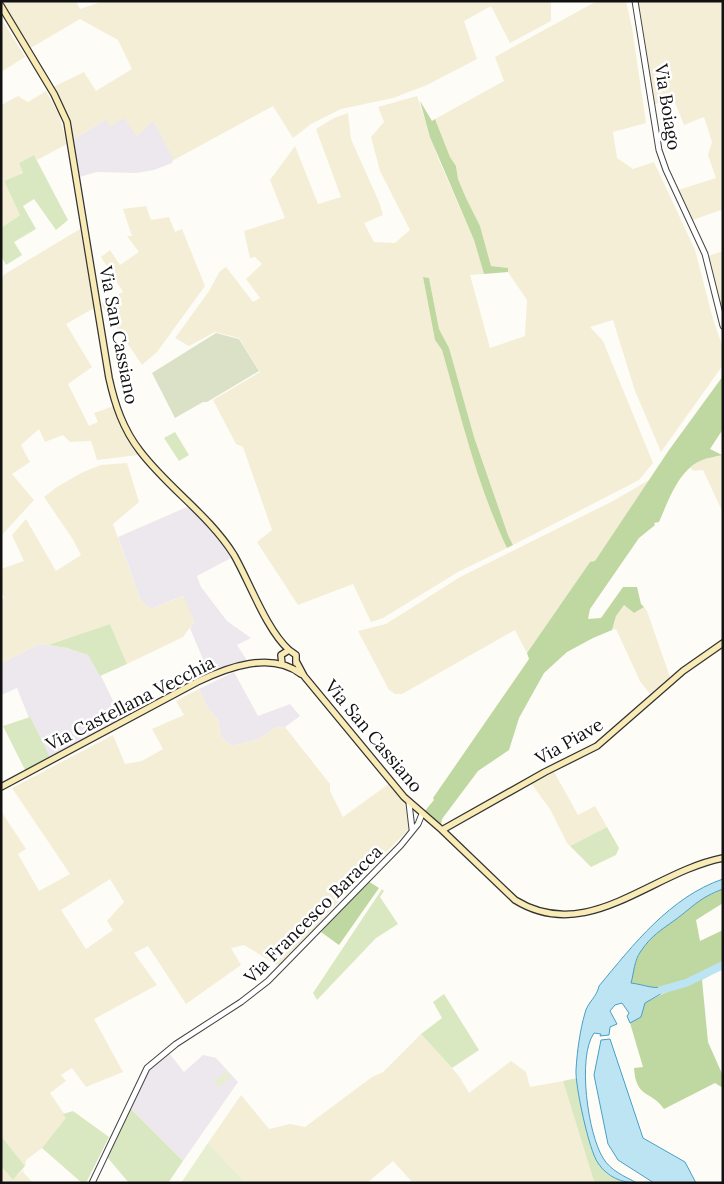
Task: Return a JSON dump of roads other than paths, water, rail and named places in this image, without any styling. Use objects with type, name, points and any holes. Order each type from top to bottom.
[{"type":"main road","name":"Via San Cassiano","points":[[1,6],[54,94],[67,122],[109,378],[121,418],[141,452],[213,527],[226,545],[277,636],[288,650]]},
{"type":"main road","name":"Via San Cassiano","points":[[277,636],[281,655]]},
{"type":"main road","name":"Via Piave","points":[[442,830],[545,772],[597,746],[683,671],[723,643]]},
{"type":"main road","points":[[288,650],[295,653],[296,661],[290,667],[282,664],[281,655],[288,650]]},
{"type":"main road","name":"Via Castellana Vecchia","points":[[1,787],[203,679],[233,668],[267,662],[281,655]]},
{"type":"main road","name":"Via San Cassiano","points":[[296,661],[304,676],[410,803],[442,830],[515,900],[528,907],[564,916],[582,914],[606,907],[682,870],[723,858]]},
{"type":"main road","name":"Via Castellana Vecchia","points":[[267,662],[282,664]]},
{"type":"main road","name":"Via San Cassiano","points":[[290,667],[304,676]]},
{"type":"street","name":"Via Boiago","points":[[635,1],[659,150],[666,170],[705,254],[723,326]]},
{"type":"street","points":[[410,803],[412,829]]},
{"type":"street","points":[[412,821],[422,814]]},
{"type":"street","name":"Via Francesco Baracca","points":[[418,824],[422,814]]},
{"type":"street","name":"Via Francesco Baracca","points":[[92,1183],[148,1068],[176,1044],[252,994],[281,970],[401,845],[412,829],[418,824],[431,821]]},
{"type":"water","points":[[723,879],[723,889],[702,899],[661,930],[649,941],[639,955],[631,983],[654,987],[669,986],[671,988],[645,1003],[641,1017],[630,1023],[627,1016],[629,1013],[622,1003],[615,1005],[610,1011],[617,1024],[610,1027],[609,1035],[600,1036],[601,1034],[594,1033],[589,1044],[585,1077],[586,1096],[593,1132],[603,1158],[618,1173],[637,1183],[626,1182],[610,1175],[598,1163],[591,1146],[580,1103],[576,1070],[580,1034],[586,1009],[599,986],[654,924],[686,898],[704,887]]},
{"type":"water","points":[[610,1039],[643,1138],[685,1162],[696,1183],[654,1183],[618,1160],[608,1144],[594,1075],[601,1040]]},
{"type":"waterway","points":[[661,990],[686,983],[723,965]]}]
